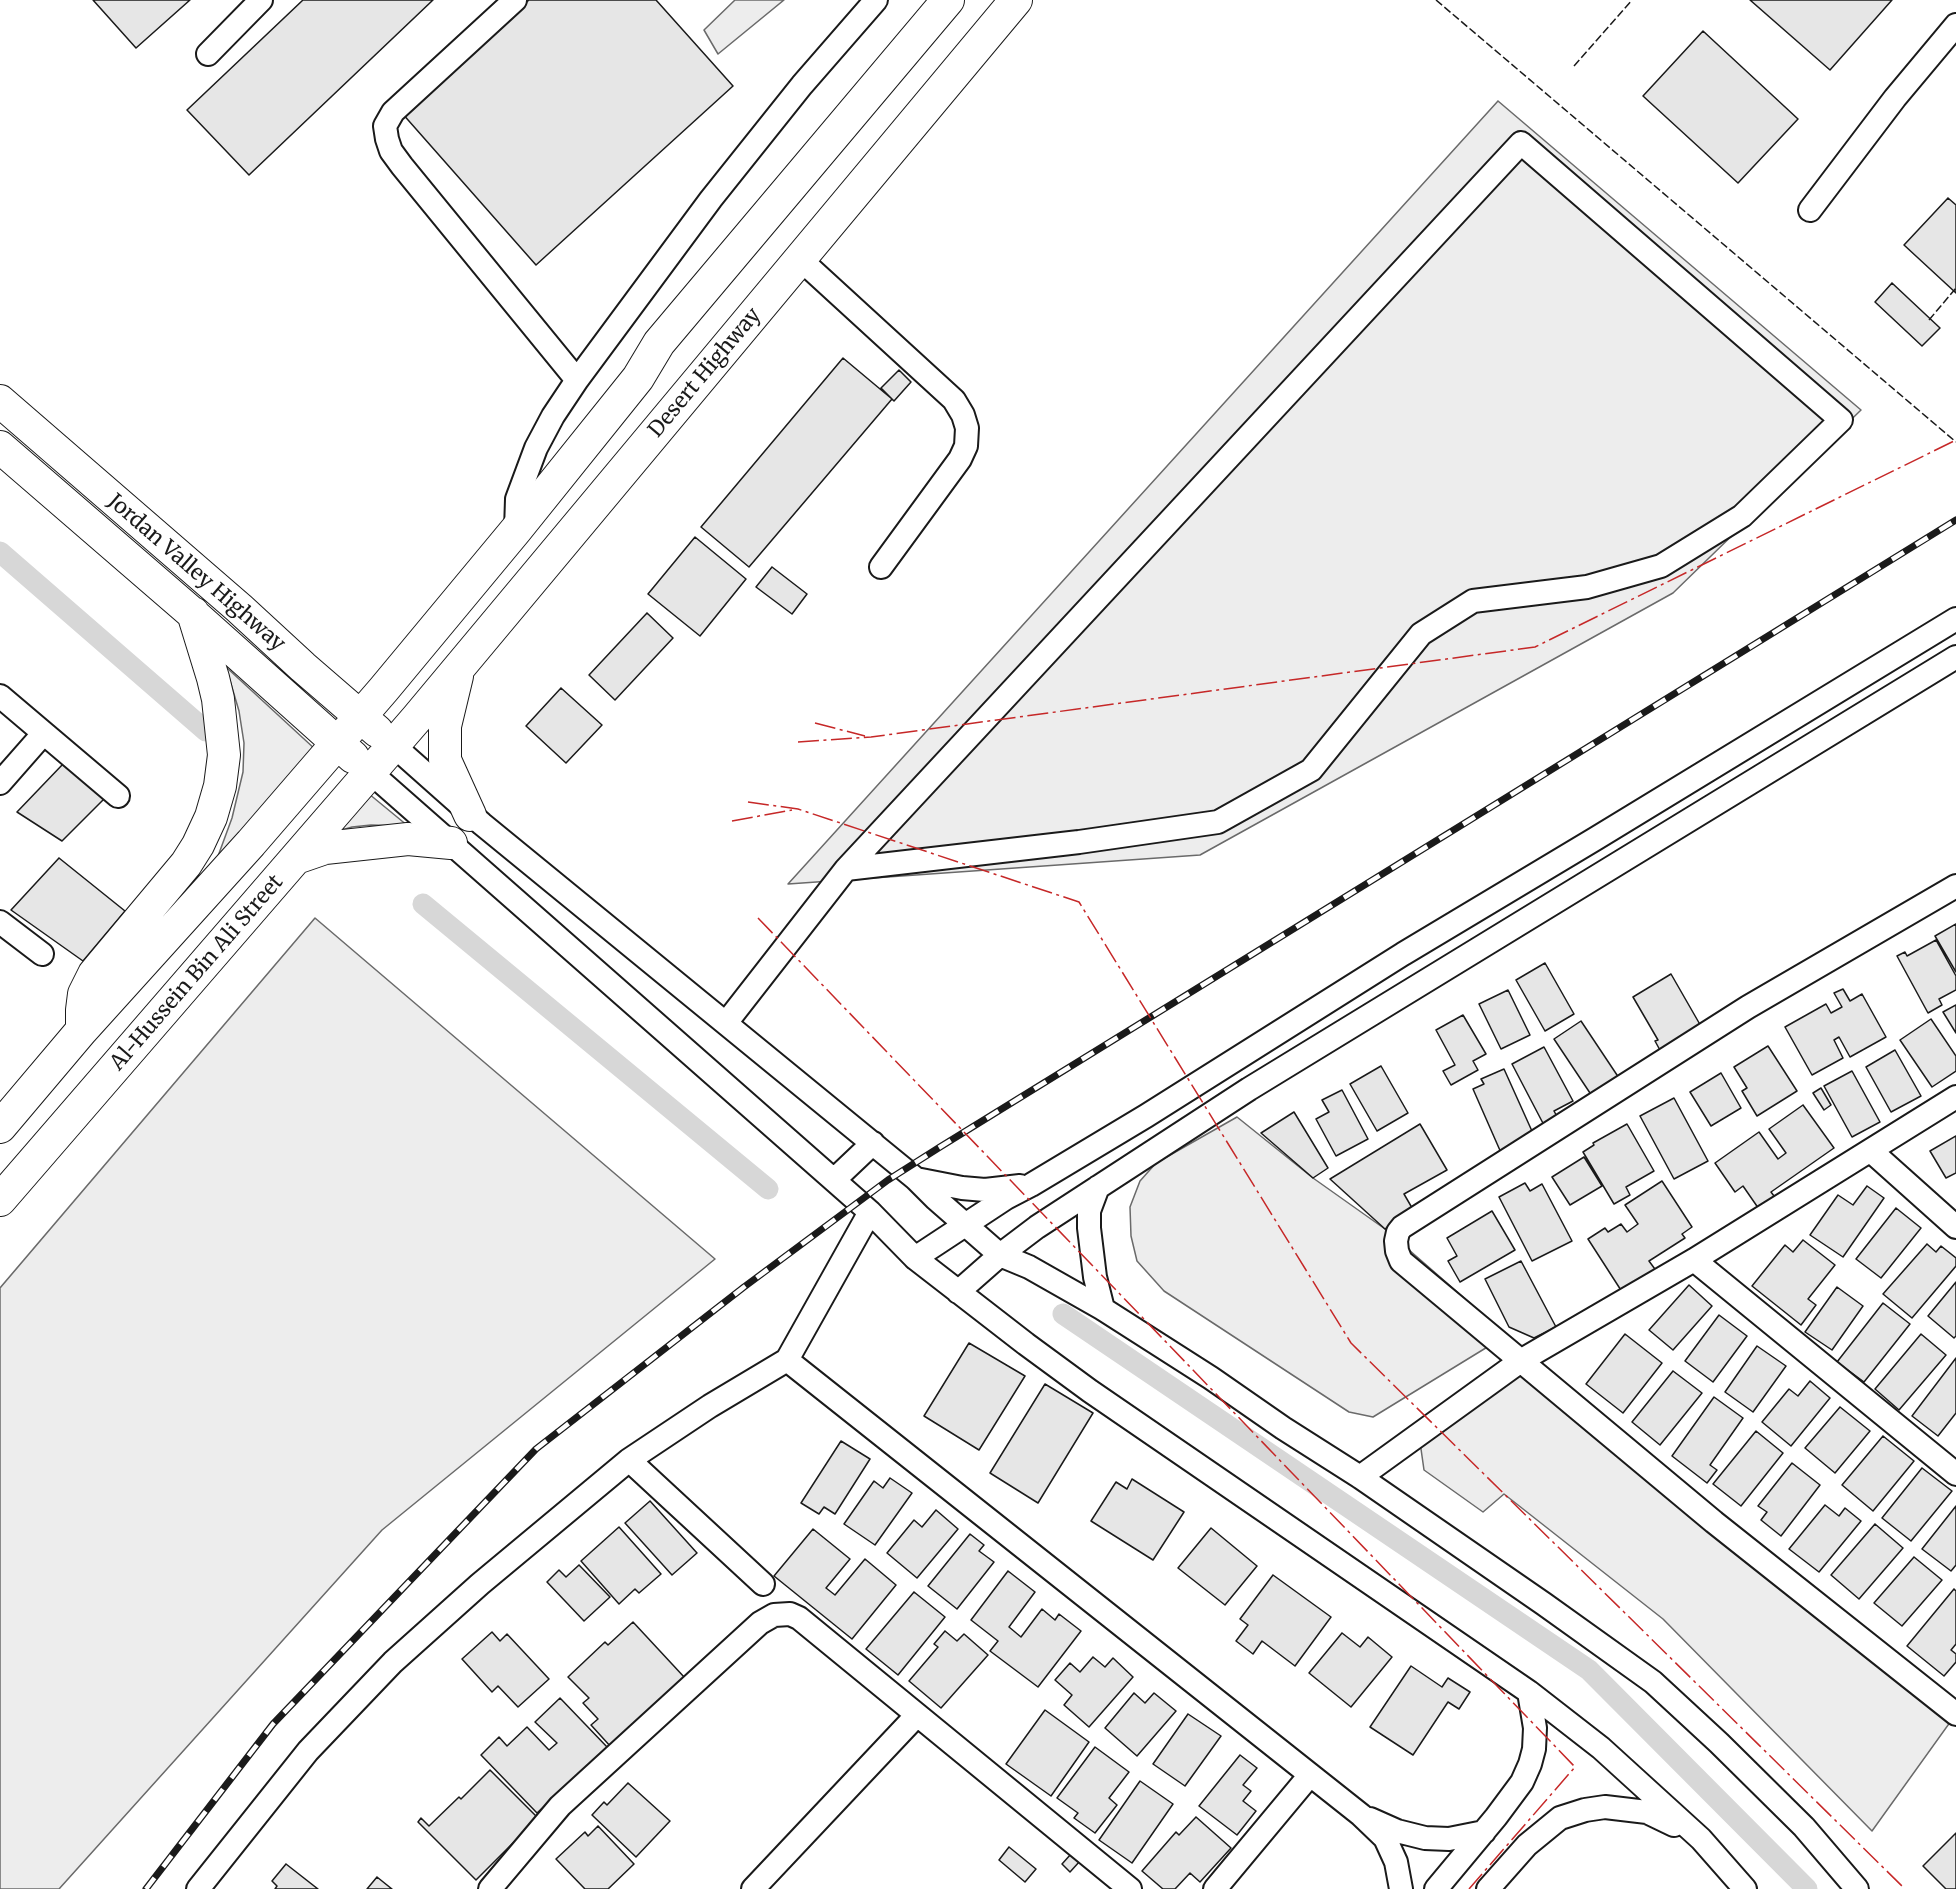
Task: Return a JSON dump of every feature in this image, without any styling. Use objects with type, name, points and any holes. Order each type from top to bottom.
[{"type":"highway","points":[[0,1126],[82,1030],[252,843],[360,717],[516,530],[638,378],[659,343],[948,0]]},
{"type":"highway","name":"Desert Highway","points":[[393,746],[1016,0]]},
{"type":"highway","name":"Jordan Valley Highway","points":[[0,401],[239,608],[393,746]]},
{"type":"highway","name":"Jordan Valley Highway","points":[[0,447],[192,613],[370,772]]},
{"type":"highway","points":[[82,1030],[84,994],[94,974],[186,864],[211,817],[220,786],[224,755],[223,729],[213,678],[192,613]]},
{"type":"highway","points":[[303,667],[352,682],[370,682],[398,671]]},
{"type":"highway","points":[[459,668],[445,726],[445,760],[470,815]]},
{"type":"highway","name":"Al-Hussein Bin Ali Street","points":[[0,1200],[393,746]]},
{"type":"highway","points":[[296,858],[325,848],[388,840],[408,839],[451,843]]},
{"type":"street","points":[[208,54],[261,0]]},
{"type":"street","points":[[515,0],[393,112],[385,126],[387,140],[391,151],[402,166],[577,380]]},
{"type":"street","points":[[516,530],[517,499],[536,448],[553,416],[577,380],[724,182],[876,0]]},
{"type":"street","points":[[1810,210],[1895,98],[1956,26]]},
{"type":"street","points":[[726,1023],[846,869],[1521,143],[1841,420],[1742,516],[1661,566],[1587,587],[1473,601],[1421,634],[1311,770],[1218,822],[1079,842],[846,869]]},
{"type":"street","points":[[800,259],[954,400],[963,415],[967,428],[966,446],[960,459],[881,567]]},
{"type":"street","points":[[915,1258],[1006,1198],[1146,1116],[1403,954],[1956,619]]},
{"type":"street","points":[[958,1292],[1000,1255],[1038,1227],[1249,1089],[1956,657]]},
{"type":"street","points":[[0,696],[118,796]]},
{"type":"street","points":[[0,783],[43,734]]},
{"type":"street","points":[[393,746],[470,815],[916,1179],[1000,1255],[1029,1267],[1103,1309],[1360,1477],[1653,1682],[1804,1827],[1857,1889]]},
{"type":"street","points":[[370,772],[870,1212],[915,1258],[1090,1391],[1529,1692],[1601,1748],[1701,1839],[1745,1889]]},
{"type":"street","points":[[1956,886],[1748,1007],[1402,1227],[1396,1241],[1396,1251],[1401,1260],[1714,1522],[1956,1714]]},
{"type":"street","points":[[0,922],[42,954]]},
{"type":"street","points":[[1360,1477],[1522,1360],[1694,1260],[1956,1097]]},
{"type":"street","points":[[834,1180],[873,1143]]},
{"type":"street","points":[[1871,1151],[1956,1227]]},
{"type":"street","points":[[916,1179],[985,1190],[1031,1185]]},
{"type":"street","points":[[1098,1187],[1089,1211],[1089,1228],[1095,1277],[1103,1309]]},
{"type":"street","points":[[206,1886],[308,1750],[393,1662],[480,1584],[629,1460],[710,1406],[787,1360],[870,1212]]},
{"type":"street","points":[[1694,1260],[1956,1474]]},
{"type":"street","points":[[787,1360],[1361,1815],[1385,1838],[1396,1862],[1401,1889]]},
{"type":"street","points":[[629,1460],[763,1584]]},
{"type":"street","points":[[490,1889],[560,1806],[760,1623],[774,1615],[790,1614],[799,1618],[1131,1889]]},
{"type":"street","points":[[1436,1889],[1522,1782],[1534,1749],[1535,1728],[1529,1692]]},
{"type":"street","points":[[753,1889],[917,1715]]},
{"type":"street","points":[[1215,1889],[1310,1775]]},
{"type":"street","points":[[1488,1889],[1527,1845],[1546,1828],[1560,1818],[1585,1810],[1605,1806],[1647,1812],[1701,1839]]},
{"type":"street","points":[[1361,1815],[1397,1831],[1425,1839],[1449,1839],[1484,1832]]},
{"type":"shaded area","points":[[735,0],[784,0],[718,54],[704,30]]},
{"type":"shaded area","points":[[1498,101],[1861,410],[1673,593],[1200,855],[788,884]]},
{"type":"shaded area","points":[[226,667],[316,750],[214,867],[232,818],[243,772],[244,743],[239,711]]},
{"type":"shaded area","points":[[363,789],[408,826],[352,827],[325,835]]},
{"type":"shaded area","points":[[315,918],[715,1259],[382,1530],[59,1889],[0,1889],[0,1288]]},
{"type":"shaded area","points":[[1237,1117],[1313,1178],[1385,1229],[1494,1324],[1489,1346],[1373,1417],[1349,1412],[1164,1291],[1137,1261],[1131,1236],[1130,1207],[1140,1181],[1156,1163]]},
{"type":"shaded area","points":[[1522,1373],[1956,1714],[1872,1831],[1663,1619],[1504,1494],[1483,1512],[1424,1470],[1420,1442]]},
{"type":"building","points":[[93,0],[190,0],[136,48]]},
{"type":"building","points":[[303,0],[433,0],[249,175],[187,110]]},
{"type":"building","points":[[529,0],[656,0],[733,86],[536,265],[401,112]]},
{"type":"building","points":[[1750,0],[1892,0],[1830,70]]},
{"type":"building","points":[[1703,31],[1798,119],[1738,183],[1643,96]]},
{"type":"building","points":[[1948,198],[1956,205],[1956,293],[1904,245]]},
{"type":"building","points":[[1892,283],[1940,328],[1922,346],[1875,302]]},
{"type":"building","points":[[843,358],[892,399],[749,567],[701,527]]},
{"type":"building","points":[[899,370],[911,382],[894,401],[881,388]]},
{"type":"building","points":[[695,537],[746,579],[700,636],[648,594]]},
{"type":"building","points":[[772,567],[807,594],[792,614],[756,587]]},
{"type":"building","points":[[647,613],[673,638],[615,700],[589,675]]},
{"type":"building","points":[[561,688],[602,725],[566,763],[526,726]]},
{"type":"building","points":[[63,764],[104,799],[62,841],[17,812]]},
{"type":"building","points":[[59,858],[125,911],[83,961],[11,910]]},
{"type":"building","points":[[1956,924],[1956,972],[1935,936]]},
{"type":"building","points":[[1936,940],[1956,976],[1956,990],[1939,999],[1942,1005],[1928,1013],[1897,956],[1905,952],[1907,956]]},
{"type":"building","points":[[1545,963],[1574,1014],[1545,1031],[1516,980]]},
{"type":"building","points":[[1671,974],[1702,1028],[1661,1052],[1655,1041],[1658,1040],[1633,997]]},
{"type":"building","points":[[1843,989],[1850,1001],[1862,994],[1886,1037],[1850,1057],[1839,1037],[1834,1040],[1843,1058],[1812,1075],[1785,1027],[1826,1004],[1831,1013],[1842,1007],[1834,993]]},
{"type":"building","points":[[1508,990],[1530,1035],[1501,1049],[1479,1004]]},
{"type":"building","points":[[1956,1005],[1956,1033],[1943,1012]]},
{"type":"building","points":[[1463,1015],[1486,1054],[1473,1061],[1478,1070],[1451,1085],[1443,1071],[1455,1065],[1436,1030]]},
{"type":"building","points":[[1931,1019],[1956,1056],[1956,1071],[1932,1087],[1900,1040]]},
{"type":"building","points":[[1581,1021],[1619,1078],[1592,1096],[1554,1039]]},
{"type":"building","points":[[1768,1046],[1797,1091],[1757,1116],[1742,1091],[1747,1088],[1734,1067]]},
{"type":"building","points":[[1544,1047],[1573,1101],[1554,1111],[1560,1122],[1546,1129],[1512,1064]]},
{"type":"building","points":[[1895,1050],[1921,1096],[1891,1112],[1866,1067]]},
{"type":"building","points":[[1381,1066],[1408,1113],[1377,1131],[1350,1084]]},
{"type":"building","points":[[1504,1069],[1536,1140],[1502,1155],[1473,1089],[1484,1084],[1481,1079]]},
{"type":"building","points":[[1852,1071],[1880,1122],[1852,1137],[1824,1086]]},
{"type":"building","points":[[1721,1073],[1741,1108],[1711,1126],[1690,1092]]},
{"type":"building","points":[[1821,1088],[1831,1105],[1824,1110],[1813,1093]]},
{"type":"building","points":[[1342,1090],[1368,1139],[1336,1156],[1316,1119],[1329,1112],[1322,1100]]},
{"type":"building","points":[[1674,1098],[1708,1161],[1674,1179],[1640,1116]]},
{"type":"building","points":[[1803,1105],[1834,1148],[1771,1192],[1777,1200],[1761,1212],[1743,1186],[1735,1192],[1715,1163],[1759,1132],[1778,1159],[1786,1153],[1769,1129]]},
{"type":"building","points":[[1294,1112],[1328,1168],[1313,1178],[1261,1133]]},
{"type":"building","points":[[1420,1124],[1447,1170],[1404,1194],[1415,1213],[1385,1229],[1330,1179]]},
{"type":"building","points":[[1627,1124],[1654,1171],[1626,1187],[1630,1195],[1614,1204],[1583,1152],[1594,1145],[1593,1143]]},
{"type":"building","points":[[1956,1136],[1956,1173],[1946,1178],[1930,1151]]},
{"type":"building","points":[[1584,1157],[1602,1186],[1570,1205],[1552,1177]]},
{"type":"building","points":[[1662,1181],[1692,1227],[1682,1234],[1685,1238],[1649,1261],[1660,1276],[1626,1298],[1588,1239],[1605,1228],[1608,1232],[1621,1224],[1627,1232],[1638,1224],[1625,1205]]},
{"type":"building","points":[[1525,1183],[1530,1191],[1542,1184],[1572,1241],[1532,1261],[1499,1197]]},
{"type":"building","points":[[1867,1186],[1884,1198],[1843,1257],[1810,1235],[1838,1195],[1853,1205]]},
{"type":"building","points":[[1896,1208],[1921,1228],[1881,1278],[1856,1259]]},
{"type":"building","points":[[1492,1211],[1515,1250],[1460,1282],[1448,1261],[1457,1256],[1447,1238]]},
{"type":"building","points":[[1803,1240],[1835,1265],[1808,1299],[1816,1305],[1801,1325],[1752,1286],[1785,1245],[1793,1252]]},
{"type":"building","points":[[1927,1244],[1936,1252],[1941,1246],[1956,1258],[1956,1266],[1912,1318],[1883,1294]]},
{"type":"building","points":[[1521,1261],[1556,1327],[1534,1338],[1509,1327],[1485,1279]]},
{"type":"building","points":[[1956,1282],[1956,1336],[1954,1338],[1928,1316]]},
{"type":"building","points":[[1689,1285],[1712,1306],[1673,1350],[1649,1330]]},
{"type":"building","points":[[1837,1287],[1863,1306],[1832,1350],[1805,1332]]},
{"type":"building","points":[[1883,1303],[1910,1324],[1864,1382],[1837,1362]]},
{"type":"building","points":[[1719,1315],[1747,1336],[1713,1382],[1685,1361]]},
{"type":"building","points":[[1625,1334],[1662,1363],[1623,1413],[1586,1384]]},
{"type":"building","points":[[1921,1334],[1946,1355],[1899,1410],[1875,1389]]},
{"type":"building","points":[[969,1343],[1025,1376],[979,1450],[924,1416]]},
{"type":"building","points":[[1757,1346],[1786,1366],[1753,1412],[1725,1392]]},
{"type":"building","points":[[1956,1358],[1956,1413],[1938,1436],[1912,1416]]},
{"type":"building","points":[[1673,1371],[1702,1393],[1660,1445],[1632,1422]]},
{"type":"building","points":[[1810,1381],[1830,1398],[1791,1446],[1762,1422],[1789,1389],[1798,1396]]},
{"type":"building","points":[[1045,1384],[1093,1413],[1038,1503],[990,1473]]},
{"type":"building","points":[[1714,1397],[1743,1418],[1710,1465],[1717,1470],[1707,1483],[1672,1456]]},
{"type":"building","points":[[1840,1407],[1870,1431],[1835,1473],[1805,1448]]},
{"type":"building","points":[[1756,1431],[1783,1453],[1741,1506],[1713,1484]]},
{"type":"building","points":[[1883,1436],[1914,1461],[1873,1511],[1842,1485]]},
{"type":"building","points":[[841,1441],[870,1459],[835,1514],[824,1507],[819,1514],[801,1503]]},
{"type":"building","points":[[1792,1463],[1820,1485],[1781,1536],[1761,1520],[1767,1512],[1758,1506]]},
{"type":"building","points":[[1922,1468],[1952,1491],[1911,1541],[1882,1518]]},
{"type":"building","points":[[890,1478],[912,1493],[875,1545],[844,1524],[874,1481],[883,1488]]},
{"type":"building","points":[[1132,1479],[1184,1512],[1153,1560],[1091,1521],[1116,1482],[1127,1489]]},
{"type":"building","points":[[650,1501],[697,1553],[672,1575],[625,1523]]},
{"type":"building","points":[[1825,1505],[1839,1516],[1845,1508],[1861,1521],[1819,1572],[1789,1549]]},
{"type":"building","points":[[1956,1506],[1956,1565],[1951,1571],[1922,1549]]},
{"type":"building","points":[[936,1510],[958,1529],[917,1578],[887,1553],[914,1520],[922,1527]]},
{"type":"building","points":[[1875,1524],[1903,1548],[1859,1599],[1831,1575]]},
{"type":"building","points":[[619,1527],[661,1574],[639,1593],[635,1589],[619,1604],[581,1561]]},
{"type":"building","points":[[1211,1528],[1257,1566],[1225,1605],[1178,1568]]},
{"type":"building","points":[[813,1529],[850,1559],[826,1588],[835,1595],[865,1559],[896,1585],[852,1639],[774,1576]]},
{"type":"building","points":[[970,1534],[984,1545],[979,1551],[994,1562],[957,1609],[928,1586]]},
{"type":"building","points":[[1914,1557],[1942,1580],[1902,1626],[1874,1603]]},
{"type":"building","points":[[579,1565],[610,1597],[584,1621],[547,1582],[559,1570],[566,1577]]},
{"type":"building","points":[[1008,1571],[1035,1592],[1009,1627],[1021,1637],[1042,1609],[1055,1620],[1059,1614],[1081,1631],[1038,1687],[990,1651],[998,1641],[971,1620]]},
{"type":"building","points":[[1273,1575],[1331,1617],[1295,1666],[1262,1641],[1253,1654],[1236,1641],[1248,1625],[1240,1619]]},
{"type":"building","points":[[1954,1589],[1956,1591],[1956,1644],[1951,1650],[1956,1654],[1956,1662],[1944,1676],[1907,1646]]},
{"type":"building","points":[[914,1592],[945,1617],[898,1675],[866,1649]]},
{"type":"building","points":[[633,1622],[685,1678],[611,1747],[591,1725],[598,1719],[583,1703],[589,1698],[568,1677],[605,1642],[608,1645]]},
{"type":"building","points":[[945,1631],[957,1641],[964,1634],[988,1655],[941,1708],[909,1681],[938,1647],[934,1644]]},
{"type":"building","points":[[492,1632],[500,1641],[507,1634],[549,1679],[518,1707],[498,1686],[492,1692],[462,1659]]},
{"type":"building","points":[[1342,1633],[1360,1647],[1368,1637],[1392,1657],[1351,1707],[1309,1673]]},
{"type":"building","points":[[1093,1657],[1105,1667],[1113,1658],[1133,1677],[1089,1727],[1064,1705],[1072,1695],[1055,1680],[1070,1663],[1080,1672]]},
{"type":"building","points":[[1411,1666],[1442,1687],[1448,1678],[1470,1692],[1459,1709],[1448,1702],[1413,1755],[1370,1727]]},
{"type":"building","points":[[1134,1693],[1145,1703],[1154,1693],[1176,1711],[1137,1756],[1105,1728]]},
{"type":"building","points":[[560,1698],[608,1748],[537,1813],[481,1755],[499,1737],[507,1746],[527,1727],[549,1750],[557,1743],[535,1722]]},
{"type":"building","points":[[1045,1710],[1089,1742],[1051,1796],[1006,1764]]},
{"type":"building","points":[[1188,1714],[1221,1736],[1185,1786],[1153,1764]]},
{"type":"building","points":[[1095,1747],[1129,1772],[1109,1798],[1117,1805],[1095,1833],[1074,1818],[1078,1813],[1057,1798]]},
{"type":"building","points":[[1240,1755],[1257,1768],[1243,1785],[1251,1791],[1243,1801],[1256,1811],[1237,1835],[1199,1806]]},
{"type":"building","points":[[490,1770],[538,1818],[476,1880],[418,1822],[421,1818],[429,1826]]},
{"type":"building","points":[[1140,1781],[1173,1804],[1132,1863],[1099,1840]]},
{"type":"building","points":[[628,1783],[670,1821],[636,1857],[592,1815],[604,1802],[607,1805]]},
{"type":"building","points":[[1196,1817],[1231,1848],[1200,1882],[1190,1873],[1175,1889],[1163,1889],[1142,1871],[1176,1832],[1179,1835]]},
{"type":"building","points":[[598,1826],[634,1864],[608,1889],[585,1889],[556,1859],[585,1832],[588,1836]]},
{"type":"building","points":[[1956,1833],[1956,1889],[1946,1889],[1923,1866]]},
{"type":"building","points":[[1009,1847],[1036,1869],[1025,1882],[999,1860]]},
{"type":"building","points":[[1071,1854],[1080,1861],[1070,1872],[1062,1864]]},
{"type":"building","points":[[286,1864],[318,1889],[275,1889],[277,1886],[272,1881]]},
{"type":"building","points":[[377,1877],[392,1889],[367,1889]]},
{"type":"waterway","points":[[0,552],[206,731]]},
{"type":"waterway","points":[[423,904],[768,1189]]},
{"type":"waterway","points":[[1063,1314],[1589,1670],[1807,1889]]},
{"type":"railway","points":[[146,1889],[273,1724],[536,1449],[744,1287],[888,1180],[940,1147],[1956,520]]},
{"type":"fence","points":[[1436,0],[1956,442]]},
{"type":"fence","points":[[1574,66],[1632,0]]},
{"type":"fence","points":[[1929,320],[1956,288]]},
{"type":"power","points":[[798,742],[871,737],[1535,647],[1956,440]]},
{"type":"power","points":[[815,723],[865,736]]},
{"type":"power","points":[[748,802],[798,809],[1079,902],[1351,1343],[1905,1889]]},
{"type":"power","points":[[732,821],[792,810]]},
{"type":"power","points":[[758,918],[1575,1767],[1469,1889]]}]
